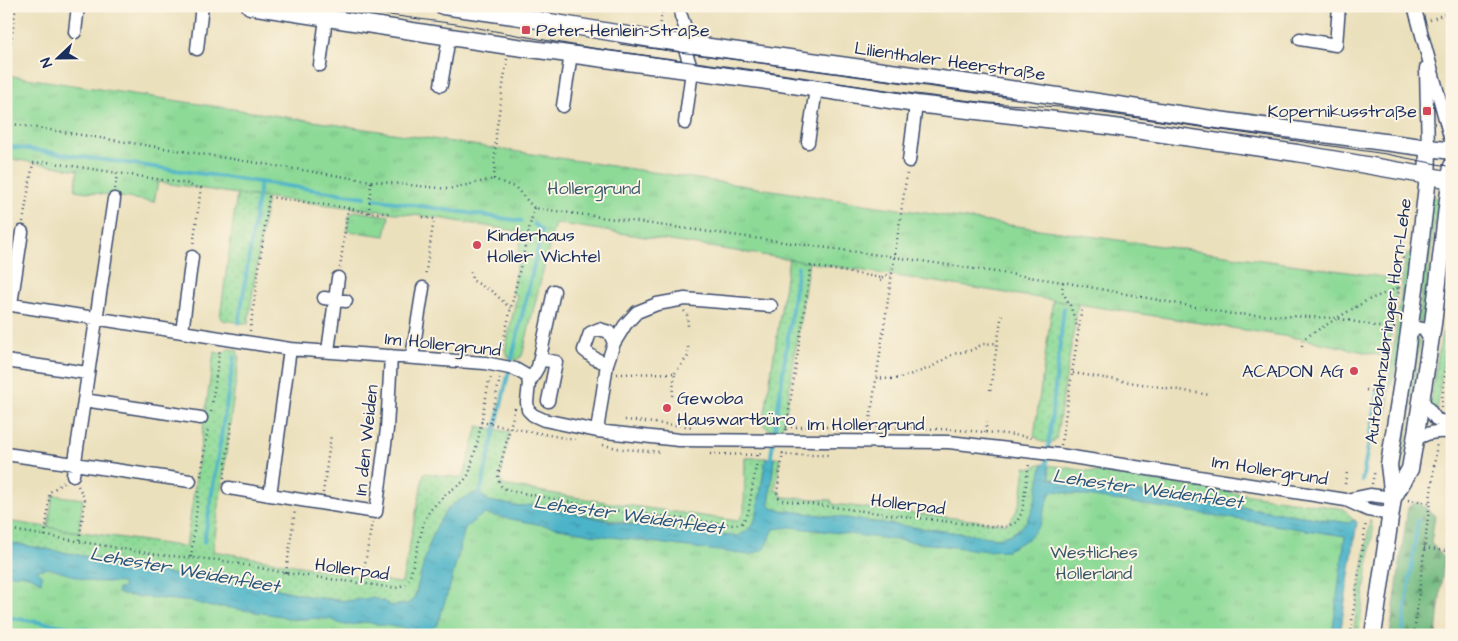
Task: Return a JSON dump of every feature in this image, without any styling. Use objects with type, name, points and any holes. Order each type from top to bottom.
[{"type":"main road","points":[[250,6],[449,37],[916,104],[1107,126],[1297,153],[1427,176],[1451,175]]},
{"type":"main road","name":"Lilienthaler Heerstraße","points":[[444,6],[683,43],[1452,151]]},
{"type":"main road","name":"Autobahnzubringer Horn-Lehe","points":[[1373,635],[1392,506],[1389,466],[1409,336],[1427,176],[1428,149]]},
{"type":"main road","name":"Autobahnzubringer Horn-Lehe","points":[[1392,506],[1410,469],[1431,340],[1451,175]]},
{"type":"street","points":[[75,32],[78,6]]},
{"type":"street","points":[[197,49],[202,6]]},
{"type":"street","points":[[1300,39],[1336,45],[1339,6]]},
{"type":"street","points":[[1414,6],[1452,144]]},
{"type":"street","points":[[681,16],[685,27],[683,43],[692,71],[685,123]]},
{"type":"street","points":[[320,65],[326,18]]},
{"type":"street","points":[[441,85],[449,37]]},
{"type":"street","points":[[563,106],[571,54]]},
{"type":"street","points":[[1427,58],[1428,149]]},
{"type":"street","points":[[808,142],[816,89]]},
{"type":"street","points":[[909,161],[916,104]]},
{"type":"street","points":[[74,470],[114,199]]},
{"type":"street","points":[[8,304],[22,232]]},
{"type":"street","points":[[182,332],[192,257]]},
{"type":"street","points":[[328,351],[338,278]]},
{"type":"street","points":[[412,357],[423,288]]},
{"type":"street","points":[[529,382],[538,367],[554,291]]},
{"type":"street","points":[[598,424],[606,369],[614,343],[625,325],[637,312],[658,304],[685,299],[771,306]]},
{"type":"street","name":"Im Hollergrund","points":[[8,304],[290,349],[412,357],[506,367],[527,376],[529,382],[528,410],[533,416],[544,420],[598,424],[678,440],[766,441],[782,446],[868,441],[949,442],[1034,457],[1056,455],[1346,500],[1368,510],[1392,506]]},
{"type":"street","points":[[606,369],[584,350],[590,334],[600,328],[609,332],[614,343]]},
{"type":"street","points":[[1409,336],[1416,328],[1423,329],[1431,340]]},
{"type":"street","points":[[270,495],[290,349]]},
{"type":"street","name":"In den Weiden","points":[[229,488],[376,512],[387,429],[391,356]]},
{"type":"street","points":[[540,358],[556,362],[548,401]]},
{"type":"street","points":[[6,361],[88,373]]},
{"type":"street","points":[[84,400],[206,420]]},
{"type":"street","points":[[1422,400],[1436,419],[1452,425]]},
{"type":"street","points":[[1415,440],[1433,432],[1452,433]]},
{"type":"street","points":[[6,454],[74,470],[190,481]]},
{"type":"street","name":"Im Hollergrund","points":[[1346,500],[1370,495],[1392,506]]},
{"type":"path","points":[[6,77],[16,6]]},
{"type":"path","points":[[660,29],[663,6]]},
{"type":"path","points":[[1419,25],[1452,11]]},
{"type":"path","points":[[494,179],[496,133],[508,51]]},
{"type":"path","points":[[6,123],[371,181],[448,189],[494,179],[516,188],[534,208],[1063,282],[1232,314],[1337,318],[1394,330],[1404,249]]},
{"type":"path","points":[[868,441],[909,161]]},
{"type":"path","points":[[369,213],[371,181]]},
{"type":"path","points":[[248,342],[269,197],[348,208],[369,213],[391,213]]},
{"type":"path","points":[[338,278],[348,208]]},
{"type":"path","points":[[534,208],[510,309],[506,367],[489,381],[481,422],[541,434]]},
{"type":"path","points":[[423,217],[434,219],[423,288]]},
{"type":"path","points":[[837,455],[782,446],[811,266],[881,279],[885,275],[891,276]]},
{"type":"path","points":[[471,272],[472,280],[493,292],[510,309]]},
{"type":"path","points":[[1063,282],[1062,291],[1070,305],[1079,331]]},
{"type":"path","points":[[1302,346],[1303,339],[1337,318],[1366,301],[1398,288]]},
{"type":"path","points":[[1056,455],[1073,373],[1082,308]]},
{"type":"path","points":[[990,390],[1002,313]]},
{"type":"path","points":[[190,557],[206,420],[222,338]]},
{"type":"path","points":[[876,378],[900,378],[930,368],[953,354],[972,350],[983,344],[998,343]]},
{"type":"path","points":[[672,396],[675,372],[689,355],[688,347]]},
{"type":"path","points":[[606,369],[675,372]]},
{"type":"path","points":[[1073,373],[1210,395]]},
{"type":"path","points":[[491,424],[499,381]]},
{"type":"path","points":[[1366,390],[1385,392],[1384,402]]},
{"type":"path","points":[[229,488],[223,482],[232,420]]},
{"type":"path","name":"Hollerpad","points":[[6,529],[159,555],[218,560],[286,573],[396,588],[406,584],[417,554],[424,522],[430,510],[447,493],[463,482],[469,474],[481,422]]},
{"type":"path","points":[[598,424],[701,427]]},
{"type":"path","points":[[510,428],[498,476],[498,483],[501,487],[612,510],[733,525],[742,523],[748,513],[758,455]]},
{"type":"path","points":[[322,503],[331,435]]},
{"type":"path","name":"Hollerpad","points":[[782,446],[777,492],[781,500],[888,515],[1006,527],[1016,522],[1022,512],[1034,457]]},
{"type":"path","points":[[45,536],[50,492],[74,470],[85,499],[79,542]]},
{"type":"path","points":[[1370,495],[1375,470]]},
{"type":"path","points":[[1346,484],[1347,472]]},
{"type":"path","points":[[286,573],[297,499]]},
{"type":"path","points":[[1392,506],[1429,503],[1414,635]]},
{"type":"path","points":[[1350,635],[1368,510]]},
{"type":"path","points":[[362,582],[373,517],[376,512]]},
{"type":"path","points":[[1424,548],[1452,552]]},
{"type":"green space","name":"Hollergrund","points":[[6,75],[945,216],[1398,279],[1388,357],[1303,339],[555,223],[522,356],[517,360],[509,358],[505,351],[517,295],[512,293],[522,232],[438,218],[237,194],[158,182],[154,202],[75,190],[78,170],[6,158]]},
{"type":"green space","points":[[237,194],[267,198],[248,324],[222,320],[220,317]]},
{"type":"green space","points":[[1431,197],[1438,198],[1422,321],[1418,323]]},
{"type":"green space","points":[[355,211],[389,216],[385,236],[347,231],[349,216]]},
{"type":"green space","points":[[1412,252],[1398,361],[1390,389],[1387,413],[1385,412],[1406,255]]},
{"type":"green space","points":[[789,258],[809,261],[784,425],[777,431],[770,430],[763,425]]},
{"type":"green space","points":[[1053,300],[1078,304],[1056,439],[1051,443],[1042,442],[1034,436]]},
{"type":"green space","points":[[1447,330],[1437,412],[1430,403],[1442,333]]},
{"type":"green space","points":[[1416,339],[1420,341],[1400,478],[1395,479]]},
{"type":"green space","points":[[229,349],[237,350],[239,357],[213,551],[402,582],[424,473],[463,478],[478,426],[510,432],[500,479],[503,485],[591,500],[738,521],[744,512],[745,458],[766,458],[754,523],[747,532],[738,536],[702,531],[684,533],[536,505],[516,506],[489,501],[480,494],[430,543],[414,599],[407,604],[391,606],[383,601],[372,599],[347,601],[312,597],[274,588],[234,583],[217,574],[188,578],[161,572],[148,572],[133,565],[6,542],[6,521],[186,547],[214,352],[222,354]]},
{"type":"green space","points":[[774,458],[780,458],[775,491],[780,491],[782,497],[831,500],[833,504],[1006,524],[1012,519],[1019,506],[1025,467],[1033,468],[1043,464],[1032,510],[1027,520],[1020,528],[1010,534],[997,538],[774,509],[769,506]]},
{"type":"green space","points":[[1048,465],[1344,509],[1353,520],[1349,523],[1051,478]]},
{"type":"green space","name":"Westliches Hollerland","points":[[1048,482],[1353,530],[1339,635],[6,635],[6,559],[427,622],[445,525],[478,503],[741,544],[767,520],[1004,544],[1024,534]]},
{"type":"green space","points":[[53,495],[83,499],[79,532],[48,527]]},
{"type":"green space","points":[[1418,502],[1435,515],[1431,543],[1444,558],[1436,635],[1390,635],[1408,507]]},
{"type":"green space","points":[[1370,520],[1373,530],[1358,635],[1353,635]]},
{"type":"water","points":[[766,458],[774,458],[769,505],[774,509],[997,538],[1010,534],[1020,528],[1027,520],[1032,510],[1043,464],[1048,465],[1051,479],[1349,523],[1355,520],[1357,522],[1340,635],[1332,635],[1345,536],[1055,491],[1050,493],[1040,525],[1028,539],[1007,550],[987,551],[790,527],[774,529],[764,549],[750,555],[596,535],[484,514],[465,528],[450,586],[437,625],[426,632],[365,622],[347,625],[322,618],[292,619],[224,607],[211,607],[194,602],[123,595],[117,593],[118,589],[124,588],[122,583],[89,581],[49,568],[37,570],[42,576],[41,582],[24,575],[6,576],[6,542],[133,565],[148,572],[161,572],[196,578],[205,571],[217,574],[234,583],[274,588],[312,597],[347,601],[372,598],[383,601],[391,606],[407,604],[414,599],[435,529],[441,519],[453,504],[477,492],[489,501],[516,506],[536,505],[620,523],[684,533],[702,531],[738,536],[747,531],[754,523]]},
{"type":"waterway","points":[[6,146],[365,197]]},
{"type":"waterway","points":[[239,323],[260,183]]},
{"type":"waterway","points":[[374,199],[521,221]]},
{"type":"waterway","points":[[479,498],[542,231],[534,224]]},
{"type":"waterway","points":[[770,463],[798,267]]},
{"type":"waterway","name":"Lehester Weidenfleet","points":[[1046,468],[1064,308]]},
{"type":"waterway","points":[[1362,481],[1386,348]]},
{"type":"waterway","points":[[204,542],[234,357]]},
{"type":"waterway","points":[[1402,635],[1418,520]]},
{"type":"waterway","points":[[6,617],[121,635]]},
{"type":"waterway","points":[[430,625],[432,628],[431,635]]},
{"type":"tram line","points":[[323,6],[456,24],[578,46],[915,94],[988,103],[1060,107],[1167,122],[1386,154],[1452,167]]},
{"type":"tram line","points":[[382,6],[412,11]]},
{"type":"tram line","points":[[619,44],[1015,97]]},
{"type":"place","name":"Peter-Henlein-Straße","points":[[526,30]]},
{"type":"place","name":"Kopernikusstraße","points":[[1427,111]]},
{"type":"place","name":"Kinderhaus Holler Wichtel","points":[[477,245]]},
{"type":"place","name":"ACADON AG","points":[[1354,371]]},
{"type":"place","name":"Gewoba Hauswartbüro","points":[[667,408]]}]
